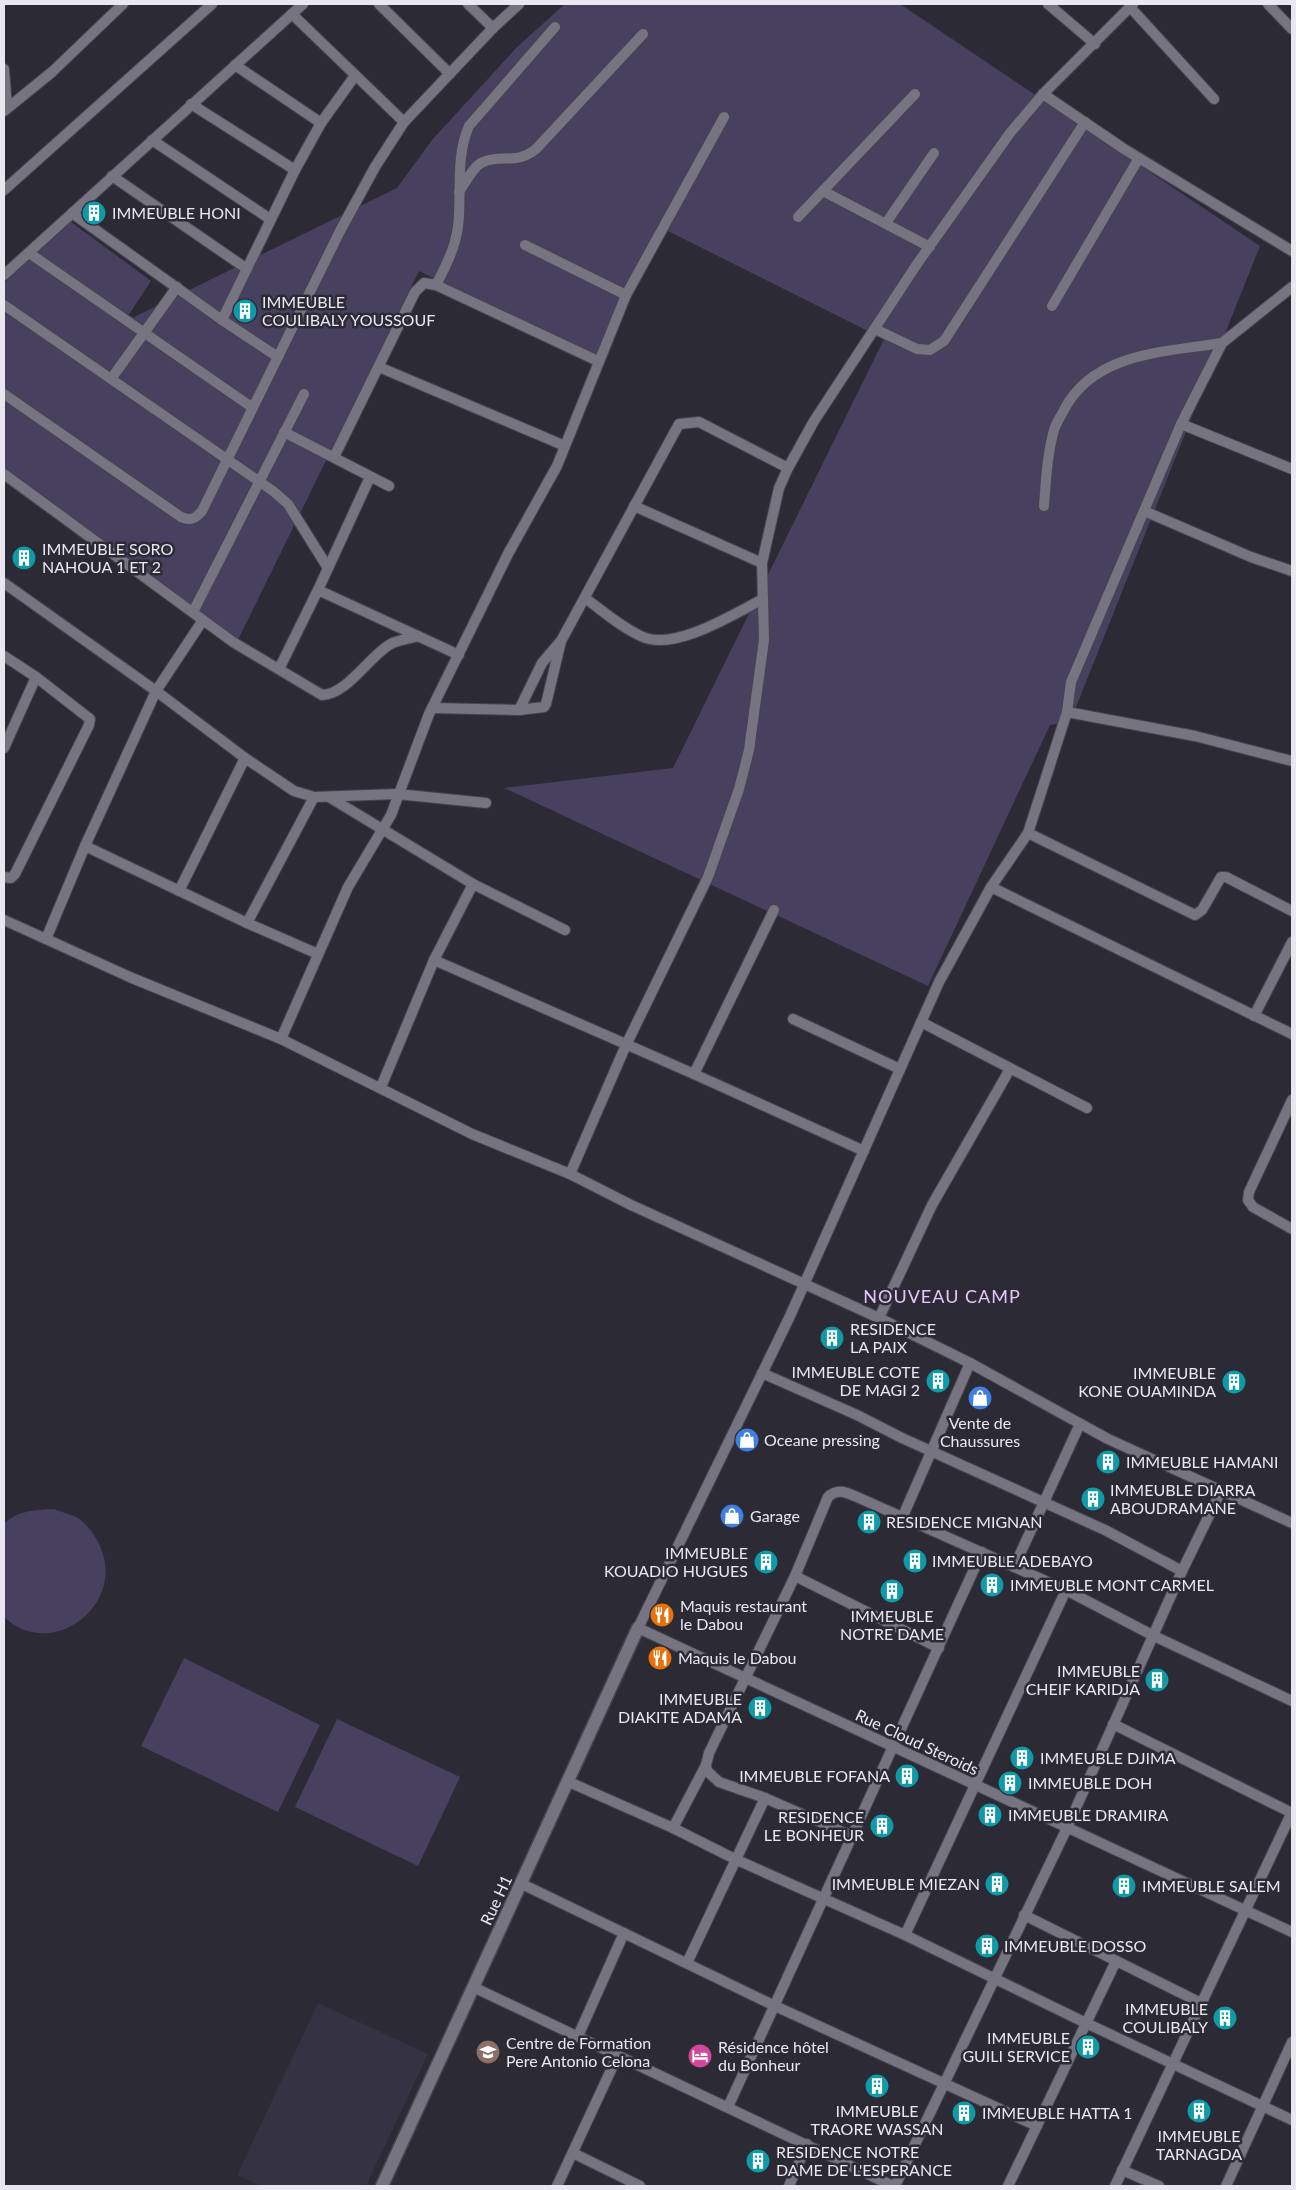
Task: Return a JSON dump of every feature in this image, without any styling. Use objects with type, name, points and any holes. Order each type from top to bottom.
[{"type":"street","points":[[5,110],[52,72],[123,4]]},
{"type":"street","points":[[4,190],[212,4]]},
{"type":"street","points":[[4,275],[303,4]]},
{"type":"street","points":[[378,4],[450,74]]},
{"type":"street","points":[[468,4],[493,28]]},
{"type":"street","points":[[4,394],[180,517],[188,520],[197,518],[228,460],[370,175],[404,122],[493,28],[519,4]]},
{"type":"street","points":[[1048,4],[1094,44]]},
{"type":"street","points":[[570,1174],[626,1045],[708,877],[738,789],[749,750],[764,640],[762,563],[779,488],[814,421],[930,247],[1010,133],[1043,94],[1132,5],[1214,99]]},
{"type":"street","points":[[1275,6],[1292,29]]},
{"type":"street","points":[[292,14],[354,77],[404,122]]},
{"type":"street","points":[[436,285],[454,249],[458,224],[458,193],[464,137],[469,126],[555,27]]},
{"type":"street","points":[[458,193],[483,162],[519,159],[536,149],[643,34]]},
{"type":"street","points":[[235,65],[321,122]]},
{"type":"street","points":[[4,69],[5,110]]},
{"type":"street","points":[[222,320],[270,219],[321,122],[354,77]]},
{"type":"street","points":[[798,217],[915,94]]},
{"type":"street","points":[[1043,94],[1139,158],[1292,251]]},
{"type":"street","points":[[191,104],[295,170]]},
{"type":"street","points":[[281,1039],[348,887],[391,815],[397,794],[432,708],[509,552],[557,466],[626,295],[724,117]]},
{"type":"street","points":[[875,328],[917,349],[930,350],[944,342],[1085,122]]},
{"type":"street","points":[[152,140],[270,219]]},
{"type":"street","points":[[886,223],[934,153]]},
{"type":"street","points":[[1052,306],[1139,158]]},
{"type":"street","points":[[112,176],[247,269]]},
{"type":"street","points":[[823,191],[930,247]]},
{"type":"street","points":[[72,213],[222,320],[278,357]]},
{"type":"street","points":[[525,245],[626,295]]},
{"type":"street","points":[[29,253],[253,408]]},
{"type":"street","points":[[334,457],[415,292],[424,284],[436,285],[598,361]]},
{"type":"street","points":[[111,379],[177,287]]},
{"type":"street","points":[[638,1628],[804,1284],[939,982],[991,887],[1028,833],[1067,712],[1070,682],[1181,424],[1222,343],[1292,287]]},
{"type":"street","points":[[4,306],[259,481],[288,504],[328,568]]},
{"type":"street","points":[[1044,506],[1048,460],[1054,429],[1069,400],[1081,385],[1092,377],[1129,359],[1222,343]]},
{"type":"street","points":[[379,368],[565,446]]},
{"type":"street","points":[[193,612],[304,394]]},
{"type":"street","points":[[519,710],[542,663],[561,641],[679,424],[699,422],[788,468]]},
{"type":"street","points":[[1181,424],[1292,469]]},
{"type":"street","points":[[284,432],[389,486]]},
{"type":"street","points":[[4,474],[233,642],[322,695],[328,695],[353,679],[373,656],[391,644],[418,636]]},
{"type":"street","points":[[279,669],[370,477]]},
{"type":"street","points":[[634,506],[762,563]]},
{"type":"street","points":[[1144,511],[1251,557],[1292,571]]},
{"type":"street","points":[[4,583],[156,691],[245,758],[294,791],[314,797],[397,794],[486,803]]},
{"type":"street","points":[[318,590],[459,655]]},
{"type":"street","points":[[585,598],[628,628],[644,637],[657,640],[672,639],[707,626],[762,599]]},
{"type":"street","points":[[46,939],[85,846],[156,691],[203,620]]},
{"type":"street","points":[[432,708],[519,710],[544,707],[561,641]]},
{"type":"street","points":[[4,656],[36,677],[90,719],[89,725],[15,874],[11,878],[4,877]]},
{"type":"street","points":[[4,748],[36,677]]},
{"type":"street","points":[[1067,712],[1195,736],[1292,761]]},
{"type":"street","points":[[179,891],[245,758]]},
{"type":"street","points":[[328,796],[473,884],[565,930]]},
{"type":"street","points":[[247,924],[314,797]]},
{"type":"street","points":[[1028,833],[1195,915],[1202,910],[1221,877],[1226,877],[1292,911]]},
{"type":"street","points":[[85,846],[247,924],[318,954]]},
{"type":"street","points":[[381,1087],[434,960],[473,884]]},
{"type":"street","points":[[991,887],[1292,1034]]},
{"type":"street","points":[[694,1074],[774,910]]},
{"type":"street","points":[[4,920],[132,978],[281,1039],[381,1087],[472,1134],[570,1174],[879,1318],[970,1363],[1108,1439],[1292,1523]]},
{"type":"street","points":[[1254,1016],[1292,942]]},
{"type":"street","points":[[434,960],[864,1151]]},
{"type":"street","points":[[794,1019],[900,1069]]},
{"type":"street","points":[[921,1022],[1087,1108]]},
{"type":"street","points":[[879,1318],[932,1206],[1010,1069]]},
{"type":"street","points":[[1292,1100],[1248,1192],[1248,1200],[1253,1207],[1292,1229]]},
{"type":"street","points":[[903,1516],[970,1363]]},
{"type":"street","points":[[762,1373],[1043,1502],[1182,1571]]},
{"type":"street","points":[[1014,1566],[1080,1424]]},
{"type":"street","points":[[473,1987],[894,2186],[1067,1828],[1112,1724],[1221,1491]]},
{"type":"street","points":[[673,1828],[706,1765],[709,1753],[795,1576],[828,1497],[833,1492],[848,1493],[1014,1566],[1066,1590],[1154,1636],[1292,1701]]},
{"type":"street","points":[[728,2107],[894,1748],[982,1552]]},
{"type":"street","points":[[795,1576],[939,1648]]},
{"type":"street","points":[[905,1935],[1066,1590]]},
{"type":"street","name":"Rue Cloud Steroids","points":[[638,1628],[746,1676],[894,1748],[1247,1909],[1292,1932]]},
{"type":"street","name":"Rue H1","points":[[382,2186],[569,1782],[638,1628]]},
{"type":"street","points":[[1112,1724],[1292,1813],[1115,2186]]},
{"type":"street","points":[[706,1765],[711,1776],[719,1782],[765,1798],[852,1836]]},
{"type":"street","points":[[569,1782],[673,1828],[736,1860],[905,1935],[1086,2024],[1292,2120]]},
{"type":"street","points":[[687,1963],[765,1798]]},
{"type":"street","points":[[522,1884],[775,2006],[1036,2126]]},
{"type":"street","points":[[1024,1915],[1201,2004]]},
{"type":"street","points":[[578,2036],[624,1933]]},
{"type":"street","points":[[1008,2186],[1116,1961]]},
{"type":"street","points":[[1226,2186],[1261,2106],[1292,2043]]},
{"type":"street","points":[[557,2186],[618,2055]]},
{"type":"street","points":[[789,2186],[807,2144]]},
{"type":"street","points":[[573,2153],[640,2186]]},
{"type":"street","points":[[1122,2170],[1160,2186]]},
{"type":"shaded area","points":[[565,4],[900,4],[1260,246],[1070,722],[1050,725],[928,986],[504,788],[673,768],[884,339],[662,228],[598,359],[419,271],[234,648],[4,482],[4,283],[71,222],[151,281],[124,322],[397,188],[432,140],[517,47]]},
{"type":"shaded area","points":[[54,1509],[76,1517],[87,1526],[100,1546],[106,1568],[103,1588],[94,1606],[80,1620],[62,1630],[43,1633],[23,1629],[4,1617],[4,1524],[21,1513]]},
{"type":"shaded area","points":[[184,1658],[320,1725],[278,1812],[141,1746]]},
{"type":"shaded area","points":[[337,1719],[460,1777],[418,1866],[295,1807]]},
{"type":"shaded area","points":[[318,2003],[428,2054],[366,2186],[261,2186],[237,2175]]},
{"type":"place","name":"IMMEUBLE HONI","points":[[94,213]]},
{"type":"place","name":"IMMEUBLE COULIBALY YOUSSOUF","points":[[245,311]]},
{"type":"place","name":"IMMEUBLE SORO NAHOUA 1 ET 2","points":[[24,558]]},
{"type":"place","name":"RESIDENCE LA PAIX","points":[[832,1338]]},
{"type":"place","name":"IMMEUBLE COTE DE MAGI 2","points":[[938,1381]]},
{"type":"place","name":"IMMEUBLE KONE OUAMINDA","points":[[1234,1382]]},
{"type":"place","name":"Vente de Chaussures","points":[[980,1398]]},
{"type":"place","name":"Oceane pressing","points":[[747,1440]]},
{"type":"place","name":"IMMEUBLE HAMANI","points":[[1108,1462]]},
{"type":"place","name":"IMMEUBLE DIARRA ABOUDRAMANE","points":[[1093,1499]]},
{"type":"place","name":"Garage","points":[[732,1516]]},
{"type":"place","name":"RESIDENCE MIGNAN","points":[[869,1522]]},
{"type":"place","name":"IMMEUBLE ADEBAYO","points":[[915,1561]]},
{"type":"place","name":"IMMEUBLE KOUADIO HUGUES","points":[[766,1562]]},
{"type":"place","name":"IMMEUBLE MONT CARMEL","points":[[992,1585]]},
{"type":"place","name":"IMMEUBLE NOTRE DAME","points":[[892,1591]]},
{"type":"place","name":"Maquis restaurant le Dabou","points":[[662,1615]]},
{"type":"place","name":"Maquis le Dabou","points":[[660,1658]]},
{"type":"place","name":"IMMEUBLE CHEIF KARIDJA","points":[[1157,1680]]},
{"type":"place","name":"IMMEUBLE DIAKITE ADAMA","points":[[760,1708]]},
{"type":"place","name":"IMMEUBLE DJIMA","points":[[1022,1758]]},
{"type":"place","name":"IMMEUBLE FOFANA","points":[[907,1776]]},
{"type":"place","name":"IMMEUBLE DOH","points":[[1010,1783]]},
{"type":"place","name":"IMMEUBLE DRAMIRA","points":[[990,1815]]},
{"type":"place","name":"RESIDENCE LE BONHEUR","points":[[882,1826]]},
{"type":"place","name":"IMMEUBLE MIEZAN","points":[[997,1884]]},
{"type":"place","name":"IMMEUBLE SALEM","points":[[1124,1886]]},
{"type":"place","name":"IMMEUBLE DOSSO","points":[[987,1946]]},
{"type":"place","name":"IMMEUBLE COULIBALY","points":[[1225,2018]]},
{"type":"place","name":"IMMEUBLE GUILI SERVICE","points":[[1088,2047]]},
{"type":"place","name":"Centre de Formation Pere Antonio Celona","points":[[488,2052]]},
{"type":"place","name":"Résidence hôtel du Bonheur","points":[[700,2056]]},
{"type":"place","name":"IMMEUBLE TRAORE WASSAN","points":[[877,2086]]},
{"type":"place","name":"IMMEUBLE TARNAGDA","points":[[1199,2111]]},
{"type":"place","name":"IMMEUBLE HATTA 1","points":[[964,2113]]},
{"type":"place","name":"RESIDENCE NOTRE DAME DE L'ESPERANCE","points":[[758,2161]]},
{"type":"district","name":"NOUVEAU CAMP","points":[[942,1297]]}]
